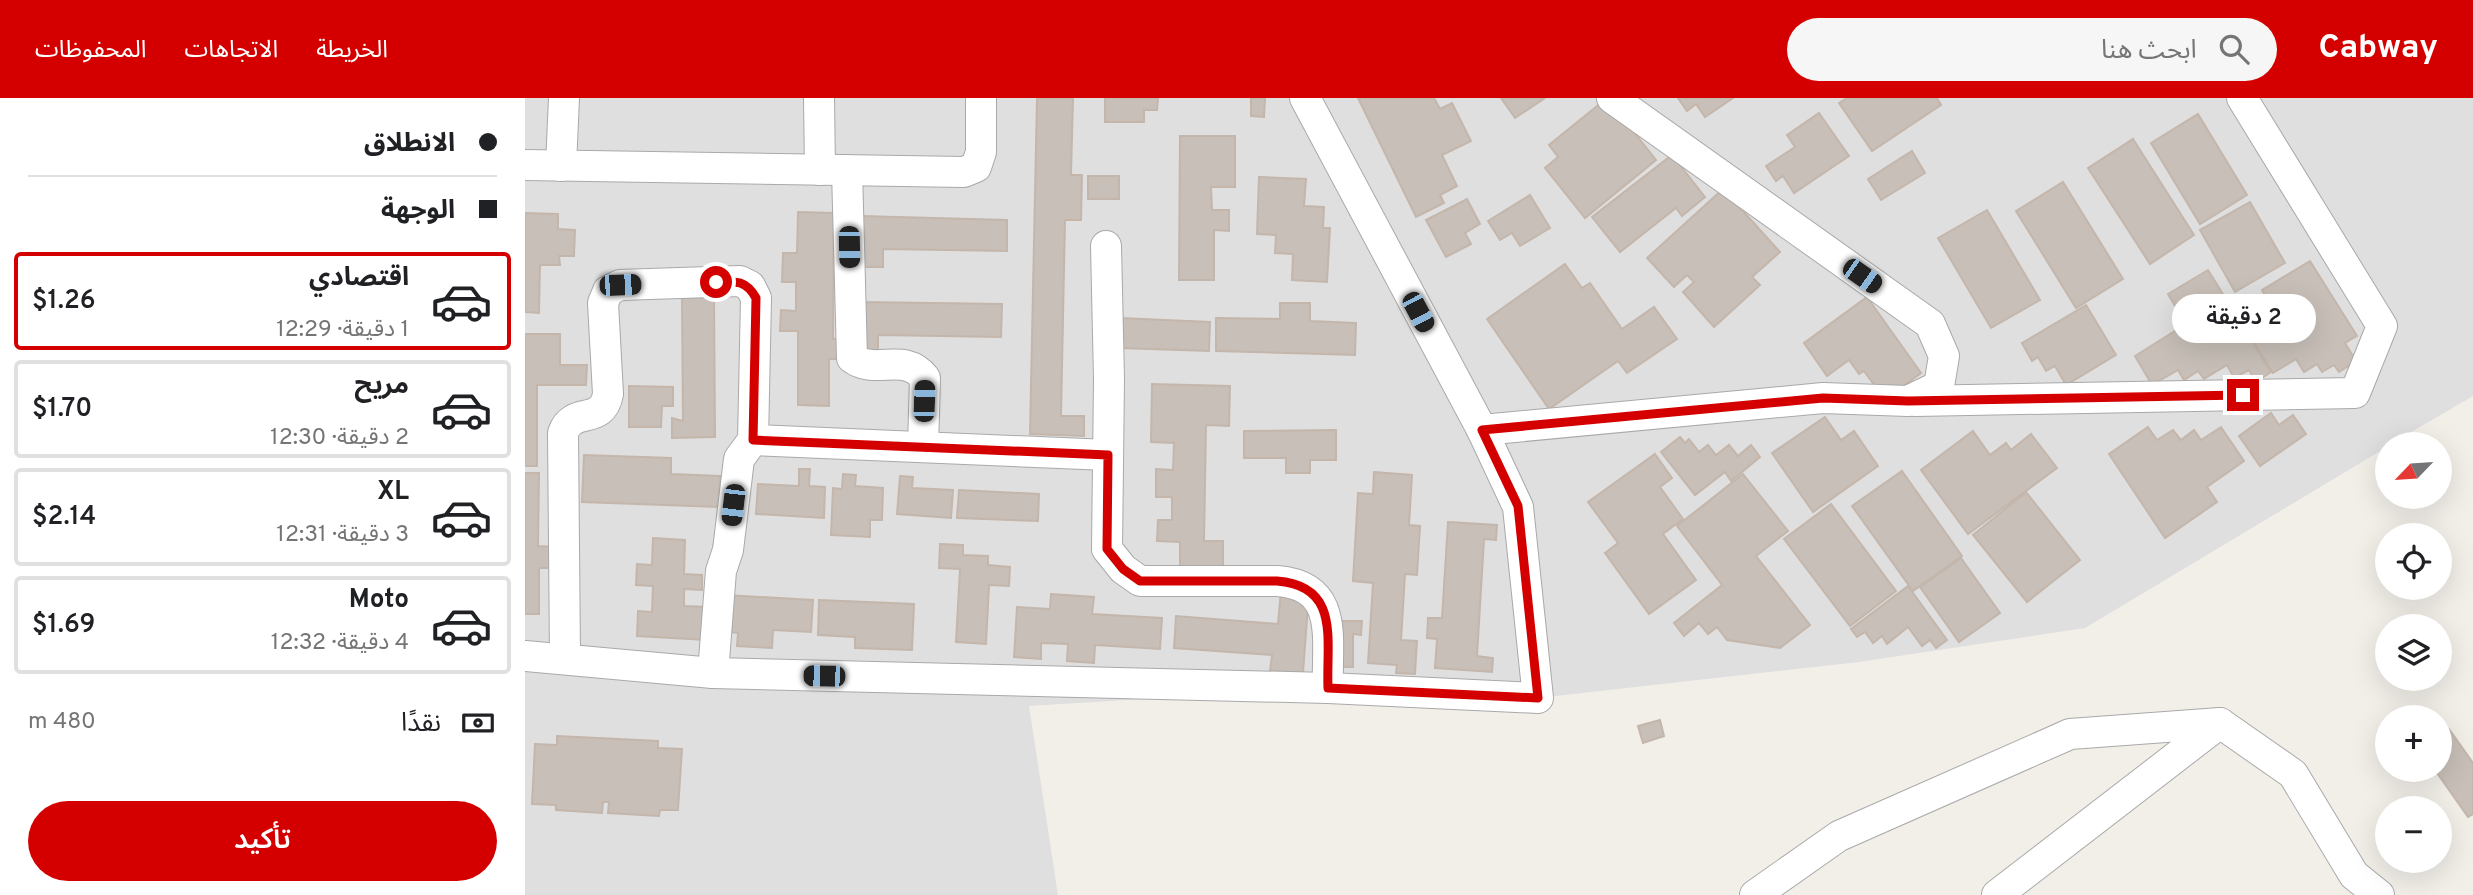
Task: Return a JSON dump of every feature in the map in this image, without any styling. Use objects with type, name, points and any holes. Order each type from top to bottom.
[{"type":"street","points":[[561,166],[564,98]]},
{"type":"street","points":[[819,98],[833,170],[852,358],[861,365],[908,364],[917,368],[925,378],[923,447]]},
{"type":"street","points":[[525,166],[964,172],[976,167],[981,152],[981,98]]},
{"type":"street","points":[[525,656],[713,673],[1328,688],[1538,698],[1518,506],[1482,430],[1305,98]]},
{"type":"street","points":[[1612,98],[1930,324],[1944,356],[1939,386],[1908,401]]},
{"type":"street","points":[[1482,430],[1823,398],[1908,401],[2355,393],[2382,326],[2242,98]]},
{"type":"street","points":[[1106,246],[1107,549],[1123,569],[1140,581],[1296,582],[1315,593],[1325,607],[1328,688]]},
{"type":"street","points":[[565,658],[563,433],[566,424],[576,417],[594,415],[605,405],[608,394],[603,303],[608,291],[620,285],[740,281],[750,286],[756,298],[753,440],[739,458],[728,550],[720,571],[713,673]]},
{"type":"street","points":[[753,440],[1108,455]]},
{"type":"street","points":[[1997,895],[2220,723]]},
{"type":"street","points":[[1755,895],[1839,836],[2070,734],[2220,723],[2293,775],[2359,885],[2379,895]]},
{"type":"shaded area","points":[[525,98],[2473,98],[2473,396],[2412,432],[2375,432],[2375,454],[2085,628],[1859,662],[1538,698],[1328,688],[1029,706],[1058,895],[525,895]]},
{"type":"building","points":[[1037,98],[1073,98],[1071,175],[1082,175],[1081,220],[1065,220],[1061,416],[1084,416],[1084,436],[1030,434]]},
{"type":"building","points":[[1105,98],[1158,98],[1157,110],[1144,110],[1144,122],[1105,122]]},
{"type":"building","points":[[1251,98],[1265,98],[1264,117],[1251,116]]},
{"type":"building","points":[[1358,98],[1434,98],[1440,109],[1452,103],[1471,141],[1442,155],[1457,186],[1440,195],[1444,203],[1416,217]]},
{"type":"building","points":[[1501,98],[1545,98],[1515,118]]},
{"type":"building","points":[[1607,98],[1656,160],[1585,218],[1545,168],[1558,157],[1549,145]]},
{"type":"building","points":[[1678,98],[1733,98],[1705,117],[1696,104],[1687,111]]},
{"type":"building","points":[[1847,98],[1937,98],[1941,105],[1872,151],[1839,103]]},
{"type":"building","points":[[1819,113],[1849,156],[1794,193],[1783,176],[1776,181],[1766,166],[1795,147],[1787,135]]},
{"type":"building","points":[[2198,114],[2247,195],[2200,224],[2151,143]]},
{"type":"building","points":[[1180,136],[1235,136],[1235,187],[1211,187],[1212,210],[1229,210],[1229,231],[1214,230],[1214,280],[1179,280]]},
{"type":"building","points":[[2133,139],[2194,235],[2150,264],[2088,168]]},
{"type":"building","points":[[1912,151],[1925,173],[1881,200],[1868,179]]},
{"type":"building","points":[[1672,155],[1705,197],[1682,216],[1676,208],[1620,252],[1592,217]]},
{"type":"building","points":[[1088,176],[1119,176],[1119,199],[1088,199]]},
{"type":"building","points":[[1259,177],[1306,179],[1304,206],[1324,207],[1323,228],[1330,228],[1327,282],[1292,280],[1293,254],[1275,253],[1276,235],[1257,234]]},
{"type":"building","points":[[2063,182],[2123,279],[2076,308],[2016,211]]},
{"type":"building","points":[[1723,189],[1780,252],[1752,277],[1760,285],[1714,327],[1683,292],[1694,282],[1687,275],[1674,287],[1647,258]]},
{"type":"building","points":[[1530,195],[1550,228],[1520,246],[1512,233],[1500,240],[1488,221]]},
{"type":"building","points":[[1467,199],[1480,224],[1465,233],[1471,244],[1446,257],[1426,220]]},
{"type":"building","points":[[2250,202],[2285,263],[2235,292],[2200,230]]},
{"type":"building","points":[[1987,210],[2040,300],[1991,328],[1938,238]]},
{"type":"building","points":[[798,212],[834,213],[833,339],[843,339],[843,359],[829,359],[829,406],[798,405],[798,331],[780,331],[781,310],[796,311],[796,282],[782,282],[783,253],[797,253]]},
{"type":"building","points":[[525,213],[558,214],[558,229],[575,230],[574,256],[559,256],[560,265],[540,265],[539,313],[525,312]]},
{"type":"building","points":[[861,216],[1007,220],[1007,251],[883,249],[883,267],[861,267]]},
{"type":"building","points":[[2310,261],[2357,336],[2345,343],[2356,361],[2339,372],[2334,365],[2322,372],[2317,364],[2304,372],[2296,359],[2273,373],[2243,325],[2272,307],[2262,290]]},
{"type":"building","points":[[1565,264],[1582,288],[1590,283],[1622,329],[1654,307],[1677,339],[1627,373],[1618,361],[1549,409],[1487,319]]},
{"type":"building","points":[[2208,270],[2271,372],[2256,382],[2249,370],[2234,378],[2227,365],[2204,379],[2198,371],[2184,380],[2178,370],[2152,385],[2135,356],[2186,324],[2168,294]]},
{"type":"building","points":[[682,297],[714,297],[715,437],[672,438],[672,418],[683,421]]},
{"type":"building","points":[[1867,297],[1921,373],[1897,391],[1892,385],[1880,393],[1864,371],[1859,374],[1849,360],[1827,376],[1804,343]]},
{"type":"building","points":[[862,302],[1002,304],[1001,337],[878,335],[878,354],[861,354]]},
{"type":"building","points":[[1280,303],[1310,303],[1310,321],[1356,323],[1355,355],[1216,351],[1216,318],[1280,319]]},
{"type":"building","points":[[2086,305],[2116,355],[2066,385],[2055,366],[2046,371],[2038,357],[2032,361],[2022,343]]},
{"type":"building","points":[[1120,318],[1210,322],[1209,351],[1119,348]]},
{"type":"building","points":[[525,334],[560,334],[560,365],[587,365],[586,385],[537,385],[537,466],[525,466]]},
{"type":"building","points":[[1152,384],[1230,386],[1229,426],[1206,425],[1204,541],[1223,541],[1223,566],[1180,566],[1180,542],[1157,541],[1158,520],[1172,520],[1172,497],[1156,497],[1156,469],[1173,470],[1174,443],[1151,442]]},
{"type":"building","points":[[629,386],[673,387],[673,406],[662,406],[661,427],[629,427]]},
{"type":"building","points":[[2271,413],[2279,425],[2293,415],[2306,434],[2260,466],[2239,436]]},
{"type":"building","points":[[1825,417],[1841,440],[1854,431],[1878,466],[1813,512],[1772,453]]},
{"type":"building","points":[[2148,427],[2157,440],[2173,430],[2181,440],[2194,430],[2201,440],[2221,427],[2244,461],[2207,487],[2217,502],[2165,538],[2109,454]]},
{"type":"building","points":[[1336,430],[1336,460],[1310,460],[1310,473],[1286,473],[1286,458],[1244,458],[1244,431]]},
{"type":"building","points":[[1973,431],[1990,455],[2006,443],[2011,450],[2031,434],[2057,468],[1968,534],[1921,470]]},
{"type":"building","points":[[1680,437],[1685,443],[1689,439],[1699,452],[1708,445],[1716,455],[1729,445],[1738,456],[1751,445],[1760,457],[1731,481],[1725,472],[1695,495],[1661,452]]},
{"type":"building","points":[[1655,454],[1672,478],[1660,487],[1683,519],[1663,534],[1696,580],[1649,614],[1605,553],[1618,543],[1588,502]]},
{"type":"building","points":[[584,455],[671,458],[671,474],[720,476],[719,507],[582,502]]},
{"type":"building","points":[[799,469],[810,469],[809,486],[825,487],[824,518],[756,514],[758,484],[799,486]]},
{"type":"building","points":[[1902,471],[1962,556],[1913,591],[1852,506]]},
{"type":"building","points":[[1374,472],[1412,475],[1409,525],[1420,526],[1417,575],[1405,574],[1401,640],[1417,641],[1415,674],[1396,673],[1397,665],[1368,663],[1373,583],[1353,581],[1358,493],[1373,494]]},
{"type":"building","points":[[525,473],[539,473],[538,546],[556,547],[556,568],[539,568],[539,614],[525,614]]},
{"type":"building","points":[[843,474],[856,475],[855,486],[883,488],[882,520],[870,520],[870,537],[831,535],[833,488],[842,489]]},
{"type":"building","points":[[1743,474],[1788,531],[1756,556],[1810,625],[1780,648],[1727,640],[1717,627],[1708,634],[1699,623],[1684,636],[1674,623],[1722,585],[1677,526]]},
{"type":"building","points":[[900,476],[913,477],[912,488],[953,490],[951,518],[897,514]]},
{"type":"building","points":[[959,490],[1039,494],[1038,521],[957,518]]},
{"type":"building","points":[[2026,492],[2080,560],[2027,602],[1973,535]]},
{"type":"building","points":[[1831,504],[1896,591],[1850,626],[1784,539]]},
{"type":"building","points":[[1448,522],[1497,525],[1496,540],[1484,539],[1477,656],[1493,658],[1492,672],[1435,668],[1437,639],[1427,638],[1428,618],[1442,618]]},
{"type":"building","points":[[653,538],[685,540],[684,574],[702,575],[702,590],[684,589],[684,606],[708,607],[706,640],[637,636],[638,611],[652,612],[653,586],[636,585],[637,564],[652,565]]},
{"type":"building","points":[[940,544],[963,545],[963,555],[988,556],[988,565],[1010,567],[1009,586],[989,585],[986,644],[956,642],[960,569],[939,568]]},
{"type":"building","points":[[1961,558],[2000,613],[1959,642],[1920,587]]},
{"type":"building","points":[[1908,586],[1947,640],[1936,648],[1930,640],[1922,646],[1908,627],[1887,644],[1882,636],[1873,643],[1865,632],[1857,637],[1851,629]]},
{"type":"building","points":[[1281,590],[1309,592],[1303,673],[1270,671],[1272,655],[1174,648],[1176,616],[1278,624]]},
{"type":"building","points":[[1051,594],[1094,597],[1092,614],[1162,618],[1160,649],[1095,645],[1094,663],[1067,661],[1068,644],[1041,643],[1041,659],[1014,657],[1017,607],[1050,609]]},
{"type":"building","points":[[725,595],[813,600],[811,632],[773,630],[772,648],[737,646],[738,633],[722,631]]},
{"type":"building","points":[[819,600],[914,604],[912,650],[855,648],[855,637],[818,635]]},
{"type":"building","points":[[1336,621],[1362,621],[1361,635],[1353,634],[1353,667],[1336,667]]},
{"type":"building","points":[[1660,720],[1664,736],[1643,743],[1638,726]]},
{"type":"building","points":[[2452,733],[2473,763],[2473,814],[2468,817],[2443,782],[2452,782]]},
{"type":"building","points":[[557,736],[658,741],[658,748],[682,749],[678,810],[660,810],[659,816],[608,813],[609,802],[603,802],[602,813],[556,810],[556,805],[532,804],[535,744],[557,745]]},
{"type":"route","points":[[716,282],[740,281],[750,286],[756,298],[753,440],[1108,455],[1107,549],[1123,569],[1140,581],[1296,582],[1315,593],[1325,607],[1328,688],[1538,698],[1518,506],[1482,430],[1823,398],[1908,401],[2243,395]]}]
